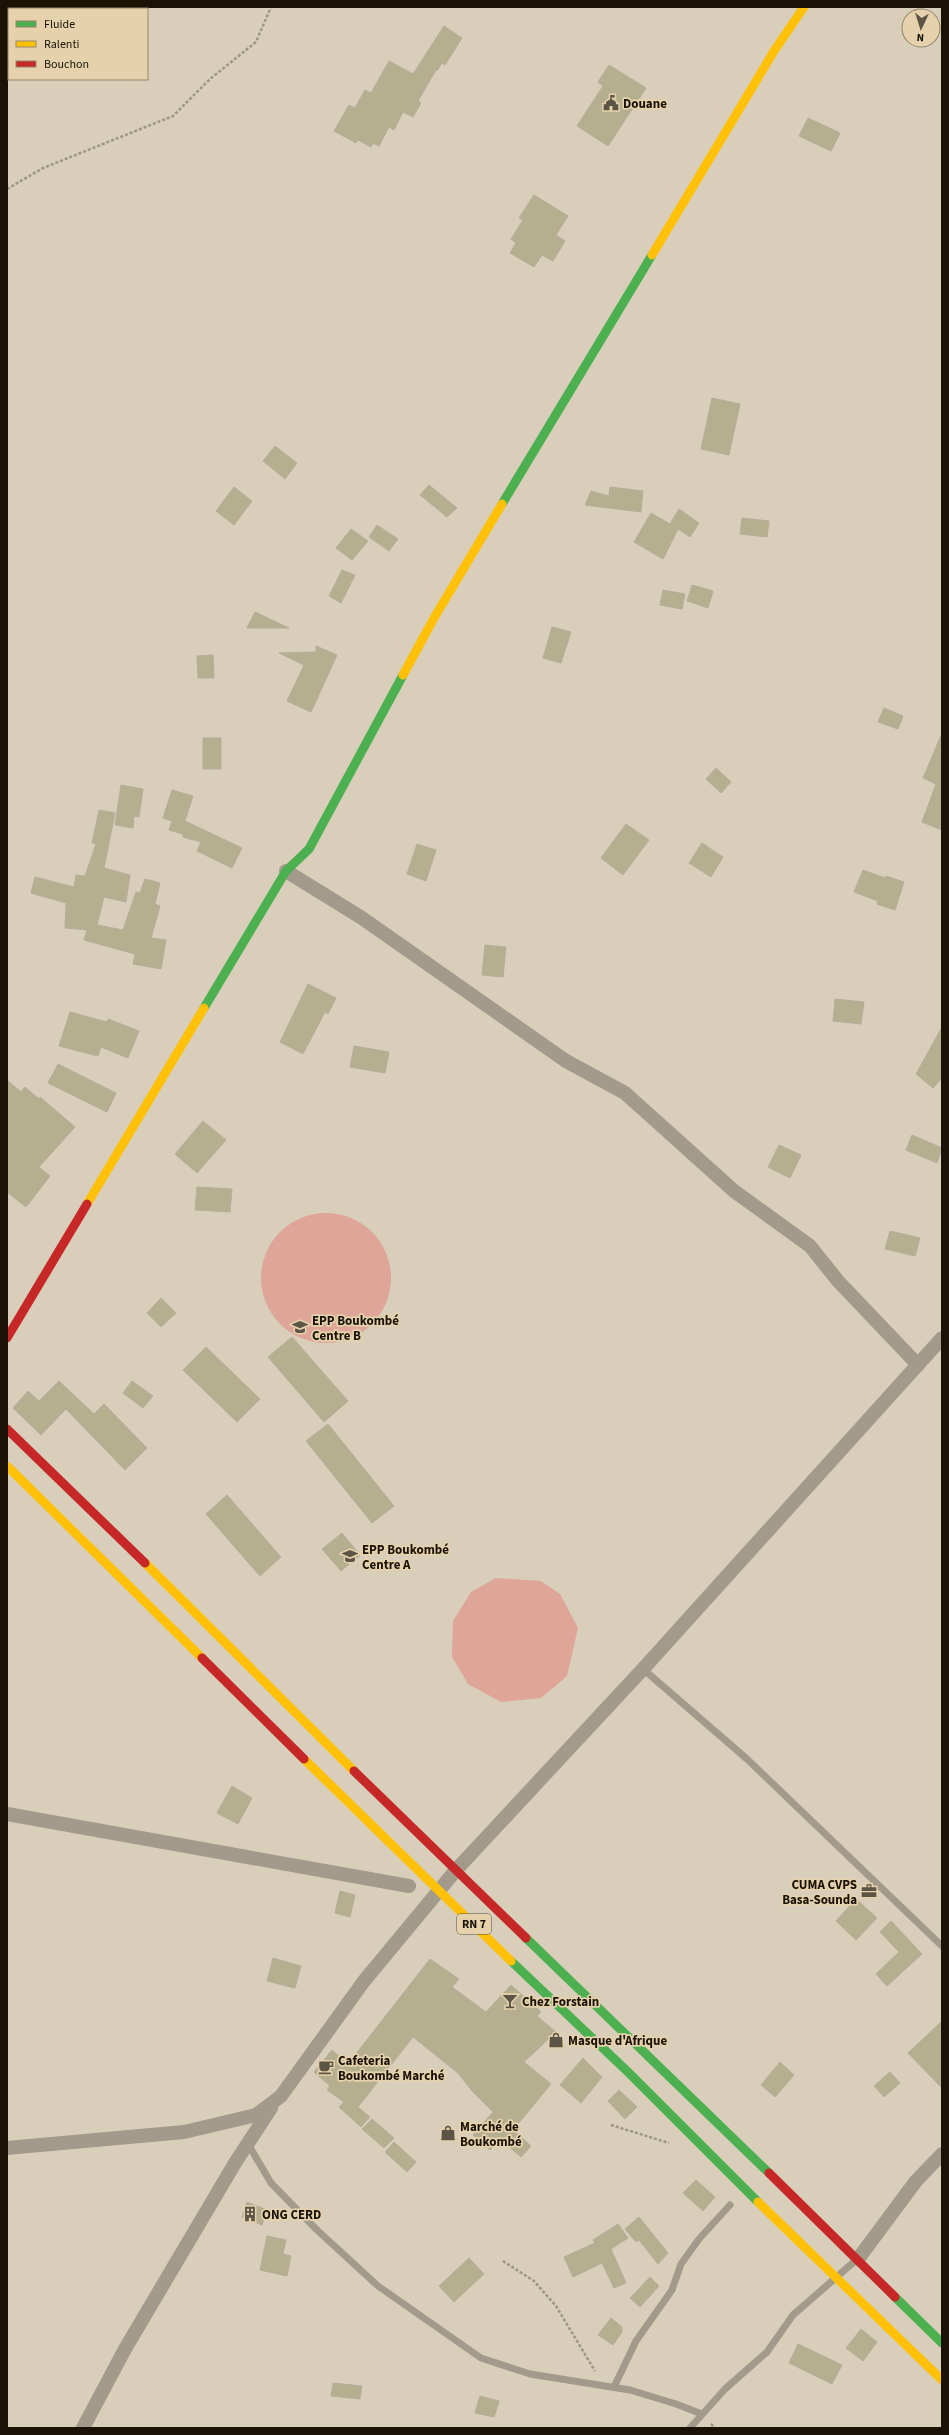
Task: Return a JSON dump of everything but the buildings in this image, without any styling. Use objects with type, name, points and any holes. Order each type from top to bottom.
[{"type":"main road","points":[[7,1338],[286,871],[309,849],[434,618],[774,51],[804,7]]},
{"type":"main road","name":"RN 7","points":[[7,1429],[456,1870],[942,2342]]},
{"type":"main road","name":"RN 7","points":[[7,1466],[438,1891],[628,2072],[738,2183],[837,2276],[942,2380]]},
{"type":"street","points":[[286,871],[362,918],[566,1061],[625,1093],[734,1191],[810,1246],[838,1281],[918,1365]]},
{"type":"street","points":[[83,2428],[125,2349],[248,2144],[280,2096],[364,1981],[456,1870],[644,1669],[942,1338]]},
{"type":"street","points":[[7,1814],[409,1886]]},
{"type":"street","points":[[7,2148],[184,2132],[256,2115],[280,2096]]},
{"type":"street","points":[[858,2259],[916,2181],[942,2154]]},
{"type":"lane","points":[[644,1669],[747,1759],[942,1946]]},
{"type":"lane","points":[[248,2144],[271,2183],[316,2230],[378,2286],[481,2358],[530,2374],[614,2387],[676,2404],[702,2414]]},
{"type":"lane","points":[[614,2387],[636,2341],[672,2290],[682,2264],[698,2239],[730,2205]]},
{"type":"lane","points":[[690,2428],[725,2389],[767,2352],[793,2315],[858,2259]]},
{"type":"path","points":[[7,189],[43,168],[173,116],[210,79],[256,42],[271,7]]},
{"type":"path","points":[[611,2125],[675,2145]]},
{"type":"path","points":[[503,2261],[534,2281],[556,2306],[590,2361],[601,2384]]},
{"type":"shaded area","points":[[332,1213],[351,1218],[372,1232],[386,1253],[390,1265],[390,1291],[386,1303],[372,1324],[351,1338],[339,1342],[320,1343],[301,1338],[280,1324],[266,1303],[262,1291],[261,1272],[266,1253],[280,1232],[301,1218],[313,1214]]},
{"type":"shaded area","points":[[496,1578],[541,1581],[560,1594],[578,1628],[567,1676],[541,1698],[501,1702],[468,1684],[452,1657],[453,1621],[471,1592]]},
{"type":"traffic: fast","points":[[502,504],[652,255]]},
{"type":"traffic: fast","points":[[204,1008],[286,871],[309,849],[403,675]]},
{"type":"traffic: fast","points":[[526,1938],[769,2173]]},
{"type":"traffic: fast","points":[[511,1961],[628,2072],[758,2202]]},
{"type":"traffic: fast","points":[[895,2297],[942,2343]]},
{"type":"traffic: slow","points":[[652,255],[774,51],[804,7]]},
{"type":"traffic: slow","points":[[403,675],[434,618],[502,504]]},
{"type":"traffic: slow","points":[[87,1204],[204,1008]]},
{"type":"traffic: slow","points":[[7,1466],[202,1658]]},
{"type":"traffic: slow","points":[[145,1563],[354,1771]]},
{"type":"traffic: slow","points":[[304,1759],[511,1961]]},
{"type":"traffic: slow","points":[[758,2202],[942,2380]]},
{"type":"traffic: jam","points":[[7,1338],[87,1204]]},
{"type":"traffic: jam","points":[[7,1429],[145,1563]]},
{"type":"traffic: jam","points":[[202,1658],[304,1759]]},
{"type":"traffic: jam","points":[[354,1771],[526,1938]]},
{"type":"traffic: jam","points":[[769,2173],[895,2297]]},
{"type":"place","name":"Douane","points":[[611,103]]},
{"type":"place","name":"EPP Boukombé Centre B","points":[[300,1327]]},
{"type":"place","name":"EPP Boukombé Centre A","points":[[350,1556]]},
{"type":"place","name":"CUMA CVPS Basa-Sounda","points":[[869,1891]]},
{"type":"place","name":"Chez Forstain","points":[[510,2001]]},
{"type":"place","name":"Masque d'Afrique","points":[[556,2040]]},
{"type":"place","name":"Cafeteria Boukombé Marché","points":[[326,2067]]},
{"type":"place","name":"Marché de Boukombé","points":[[448,2133]]},
{"type":"place","name":"ONG CERD","points":[[250,2214]]}]
